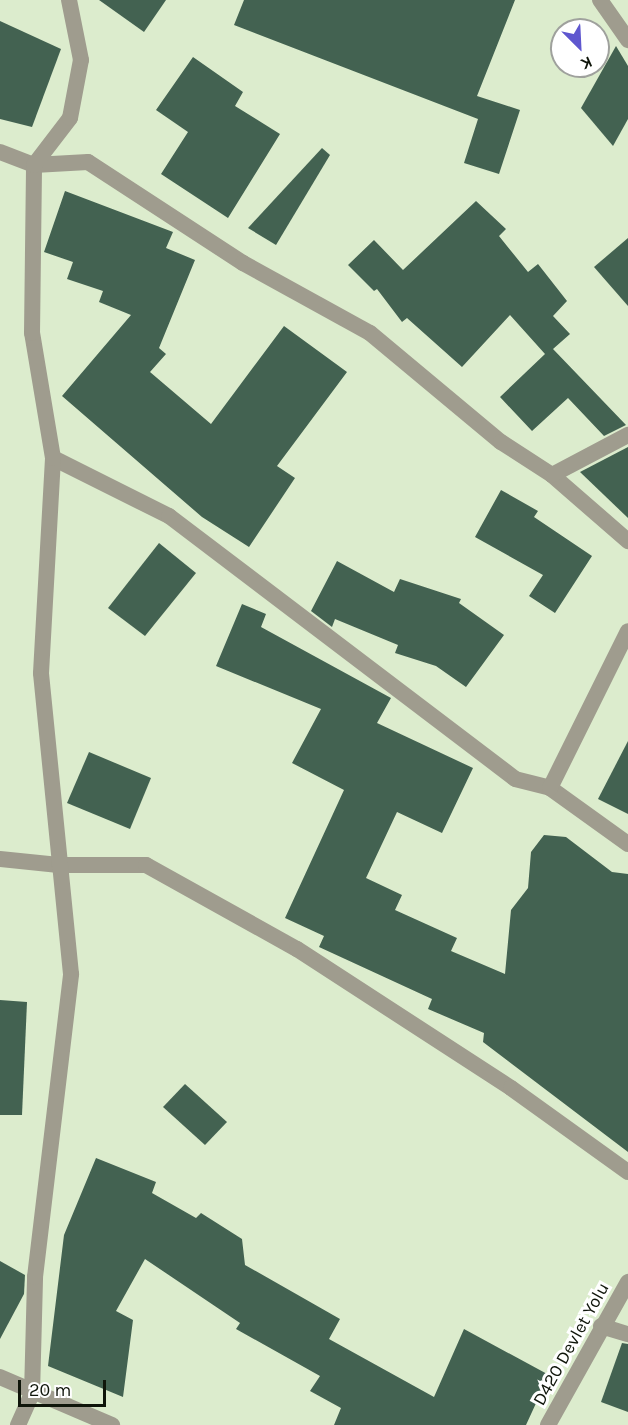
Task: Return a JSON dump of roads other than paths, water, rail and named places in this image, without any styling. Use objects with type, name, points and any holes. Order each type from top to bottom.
[{"type":"street","points":[[18,1425],[32,1394],[35,1277],[70,974],[41,673],[53,458],[32,333],[34,165],[70,118],[81,60],[69,0]]},
{"type":"street","points":[[600,0],[628,40]]},
{"type":"street","points":[[0,152],[34,165],[88,162],[243,263],[370,333],[501,442],[552,475],[628,541]]},
{"type":"street","points":[[552,475],[628,435]]},
{"type":"street","points":[[53,458],[169,516],[515,779],[550,788],[628,844]]},
{"type":"street","points":[[550,788],[628,631]]},
{"type":"street","points":[[0,859],[59,865],[146,865],[297,949],[511,1088],[628,1172]]},
{"type":"street","name":"D420 Devlet Yolu","points":[[548,1425],[601,1326],[628,1282]]},
{"type":"street","points":[[601,1326],[628,1334]]},
{"type":"street","points":[[0,1377],[32,1394],[112,1425]]}]
